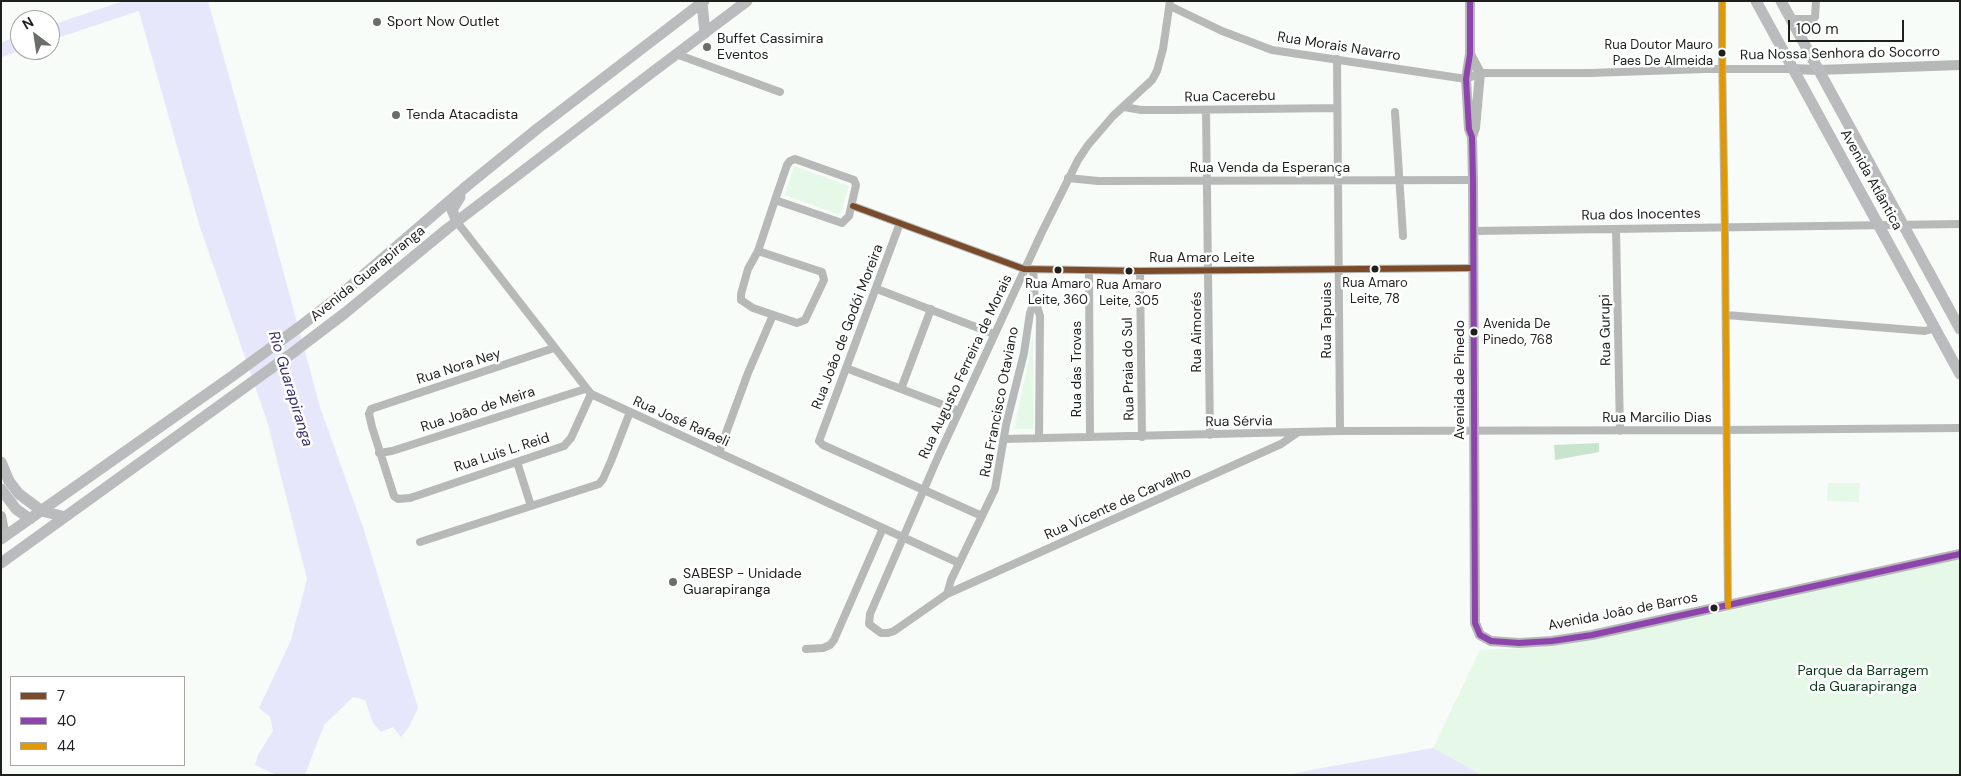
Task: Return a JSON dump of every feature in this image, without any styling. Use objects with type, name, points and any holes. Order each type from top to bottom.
[{"type":"main road","name":"Avenida Guarapiranga","points":[[2,563],[234,397],[345,313],[458,222],[747,1]]},
{"type":"main road","name":"Avenida Atlântica","points":[[1756,1],[1960,374]]},
{"type":"main road","name":"Avenida Atlântica","points":[[1781,1],[1960,329]]},
{"type":"main road","name":"Avenida Guarapiranga","points":[[3,538],[231,377],[338,297],[468,185],[537,129],[703,2]]},
{"type":"main road","points":[[703,2],[705,33]]},
{"type":"main road","points":[[458,222],[452,210],[468,185]]},
{"type":"main road","points":[[1,462],[9,481],[19,494],[42,511],[65,517]]},
{"type":"main road","points":[[1,489],[16,509],[30,519]]},
{"type":"main road","points":[[2,563],[3,538]]},
{"type":"street","name":"Avenida de Pinedo","points":[[1470,1],[1470,54],[1466,79],[1469,129],[1472,137],[1473,180],[1475,623]]},
{"type":"street","points":[[1722,1],[1728,430],[1728,606]]},
{"type":"street","points":[[1790,19],[1813,19],[1816,17],[1816,1]]},
{"type":"street","name":"Rua Morais Navarro","points":[[1170,4],[1222,31],[1272,50],[1466,79]]},
{"type":"street","name":"Rua Augusto Ferreira de Morais","points":[[870,625],[870,614],[924,490],[1024,269],[1068,178],[1088,145],[1114,116],[1152,80],[1158,71],[1170,4]]},
{"type":"street","points":[[676,54],[780,92]]},
{"type":"street","name":"Avenida de Pinedo","points":[[1470,54],[1480,73],[1475,128],[1472,137]]},
{"type":"street","name":"Rua Tapuias","points":[[1337,59],[1340,431]]},
{"type":"street","name":"Rua Nossa Senhora do Socorro","points":[[1480,73],[1590,73],[1722,69],[1818,70],[1960,65]]},
{"type":"street","points":[[1466,79],[1480,73]]},
{"type":"street","name":"Rua Cacerebu","points":[[1124,107],[1140,110],[1337,108]]},
{"type":"street","name":"Rua Aimorés","points":[[1206,110],[1210,435]]},
{"type":"street","points":[[1395,112],[1402,236]]},
{"type":"street","points":[[758,251],[822,272],[824,280],[805,320],[797,323],[753,308],[741,300],[748,269],[758,251],[775,200],[790,160],[798,160],[854,180],[857,188],[853,206],[847,220],[839,222],[775,200]]},
{"type":"street","name":"Rua Venda da Esperança","points":[[1068,178],[1098,181],[1473,180]]},
{"type":"street","name":"Rua Amaro Leite","points":[[853,206],[1024,269],[1140,271],[1473,268]]},
{"type":"street","name":"Rua José Rafaeli","points":[[458,222],[588,392],[959,563]]},
{"type":"street","name":"Rua João de Godói Moreira","points":[[900,223],[877,289],[818,438],[823,445],[924,490]]},
{"type":"street","name":"Rua dos Inocentes","points":[[1473,231],[1960,224]]},
{"type":"street","name":"Rua Gurupi","points":[[1616,229],[1620,431]]},
{"type":"street","name":"Rua Francisco Otaviano","points":[[947,594],[951,580],[998,481],[1009,412],[1024,353],[1030,312],[1035,300],[1033,269]]},
{"type":"street","name":"Rua das Trovas","points":[[1089,270],[1090,437]]},
{"type":"street","name":"Rua Praia do Sul","points":[[1140,271],[1142,437]]},
{"type":"street","points":[[877,289],[994,334]]},
{"type":"street","points":[[1035,300],[1040,316],[1039,438]]},
{"type":"street","points":[[901,389],[931,309]]},
{"type":"street","points":[[719,452],[748,372],[773,314]]},
{"type":"street","points":[[1726,315],[1925,331],[1935,328]]},
{"type":"street","name":"Rua Nora Ney","points":[[379,453],[369,414],[371,409],[554,348]]},
{"type":"street","points":[[846,368],[959,411]]},
{"type":"street","name":"Rua João de Meira","points":[[379,453],[588,392]]},
{"type":"street","name":"Rua Luis L. Reid","points":[[379,453],[394,496],[398,499],[410,498],[566,444],[571,438],[588,392]]},
{"type":"street","points":[[420,542],[600,483],[630,412]]},
{"type":"street","name":"Rua Marcilio Dias","points":[[1474,431],[1960,428]]},
{"type":"street","name":"Rua Sérvia","points":[[1004,439],[1340,431],[1474,431]]},
{"type":"street","name":"Rua Vicente de Carvalho","points":[[870,625],[876,630],[888,634],[947,594],[1281,444],[1297,433]]},
{"type":"street","points":[[517,462],[531,506]]},
{"type":"street","points":[[924,490],[982,516]]},
{"type":"street","points":[[1,516],[3,538]]},
{"type":"street","points":[[806,648],[822,648],[830,645],[834,640],[883,528]]},
{"type":"street","name":"Avenida João de Barros","points":[[1475,623],[1480,635],[1491,641],[1519,643],[1552,641],[1597,634],[1960,554]]},
{"type":"green space","points":[[794,166],[849,186],[840,215],[785,195]]},
{"type":"green space","points":[[1033,333],[1034,429],[1014,429],[1028,364]]},
{"type":"green space","points":[[1599,443],[1599,452],[1555,460],[1554,445]]},
{"type":"green space","points":[[1828,483],[1860,483],[1859,502],[1827,501]]},
{"type":"green space","name":"Parque da Barragem da Guarapiranga","points":[[1960,559],[1960,775],[1430,775],[1392,756],[1433,748],[1480,650],[1550,647],[1720,613]]},
{"type":"water","name":"Rio Guarapiranga","points":[[136,1],[208,1],[320,407],[364,530],[418,708],[409,727],[401,737],[393,727],[381,732],[373,723],[365,700],[353,697],[324,725],[305,775],[277,775],[255,765],[258,755],[273,731],[270,717],[259,708],[291,640],[307,579],[267,421],[199,224]]},
{"type":"water","points":[[1433,748],[1482,775],[1288,775],[1316,769]]},
{"type":"waterway","points":[[60,30],[146,1]]},
{"type":"waterway","points":[[1,50],[10,47]]},
{"type":"transit line","name":"40","points":[[1470,1],[1470,54],[1466,79],[1469,129],[1472,137],[1473,180],[1475,623],[1480,635],[1491,641],[1519,643],[1552,641],[1592,635],[1960,554]]},
{"type":"transit line","name":"44","points":[[1722,1],[1728,606]]},
{"type":"transit line","name":"7","points":[[853,206],[1024,269],[1140,271],[1473,268]]},
{"type":"place","name":"Sport Now Outlet","points":[[377,22]]},
{"type":"place","name":"Buffet Cassimira Eventos","points":[[707,47]]},
{"type":"place","name":"Rua Doutor Mauro Paes De Almeida","points":[[1722,53]]},
{"type":"place","name":"Tenda Atacadista","points":[[396,115]]},
{"type":"place","name":"Rua Amaro Leite, 78","points":[[1375,269]]},
{"type":"place","name":"Rua Amaro Leite, 360","points":[[1058,270]]},
{"type":"place","name":"Rua Amaro Leite, 305","points":[[1129,271]]},
{"type":"place","name":"Avenida De Pinedo, 768","points":[[1474,332]]},
{"type":"place","name":"SABESP - Unidade Guarapiranga","points":[[673,582]]}]
